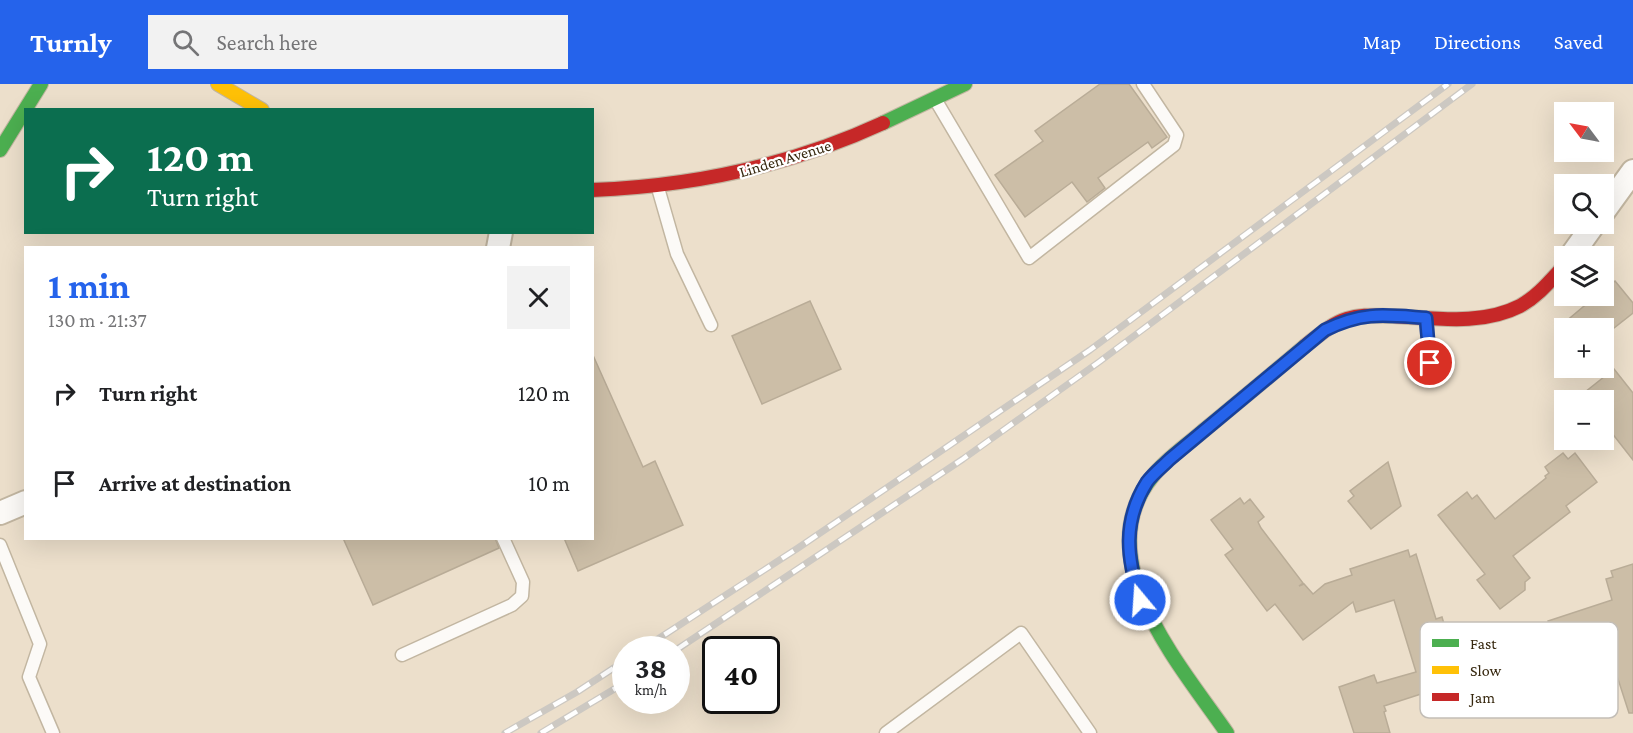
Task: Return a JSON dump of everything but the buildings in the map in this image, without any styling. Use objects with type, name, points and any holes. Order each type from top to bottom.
[{"type":"street","points":[[26,108],[41,84]]},
{"type":"street","points":[[218,84],[258,108]]},
{"type":"street","name":"Linden Avenue","points":[[594,190],[687,184],[738,174],[791,159],[847,138],[965,84]]},
{"type":"street","points":[[0,150],[24,111]]},
{"type":"street","points":[[1614,197],[1633,171]]},
{"type":"street","points":[[1227,733],[1140,600],[1130,567],[1129,537],[1135,508],[1148,481],[1170,459],[1325,330],[1347,319],[1366,315],[1472,320],[1495,315],[1519,306],[1540,292],[1554,277]]},
{"type":"street","points":[[0,513],[24,503]]},
{"type":"lane","points":[[934,98],[1029,258],[1178,140],[1177,135],[1143,84]]},
{"type":"lane","points":[[658,186],[677,254],[711,325]]},
{"type":"lane","points":[[1421,379],[1430,363],[1426,318]]},
{"type":"lane","points":[[402,655],[512,605],[522,596],[523,582],[504,540]]},
{"type":"lane","points":[[0,545],[40,644],[29,677],[52,733]]},
{"type":"lane","points":[[886,733],[1021,633],[1090,733]]},
{"type":"railway","points":[[663,636],[798,548],[1090,350],[1448,84]]},
{"type":"railway","points":[[690,641],[963,459],[1099,362],[1472,84]]},
{"type":"railway","points":[[505,733],[612,669]]},
{"type":"railway","points":[[541,733],[612,690]]},
{"type":"traffic: fast","points":[[26,108],[41,84]]},
{"type":"traffic: fast","points":[[883,123],[965,84]]},
{"type":"traffic: fast","points":[[0,150],[24,111]]},
{"type":"traffic: fast","points":[[1227,733],[1166,644],[1148,611],[1135,576],[1129,542],[1134,509],[1152,477],[1163,464],[1305,346]]},
{"type":"traffic: slow","points":[[218,84],[259,108]]},
{"type":"traffic: jam","points":[[594,190],[667,184],[741,171],[813,151],[883,123]]},
{"type":"traffic: jam","points":[[1305,346],[1336,324],[1358,316],[1458,319],[1505,312],[1532,298],[1554,277]]},
{"type":"route","points":[[1140,600],[1130,567],[1129,537],[1135,508],[1148,481],[1170,459],[1325,330],[1347,319],[1366,315],[1426,318],[1430,363]]}]
